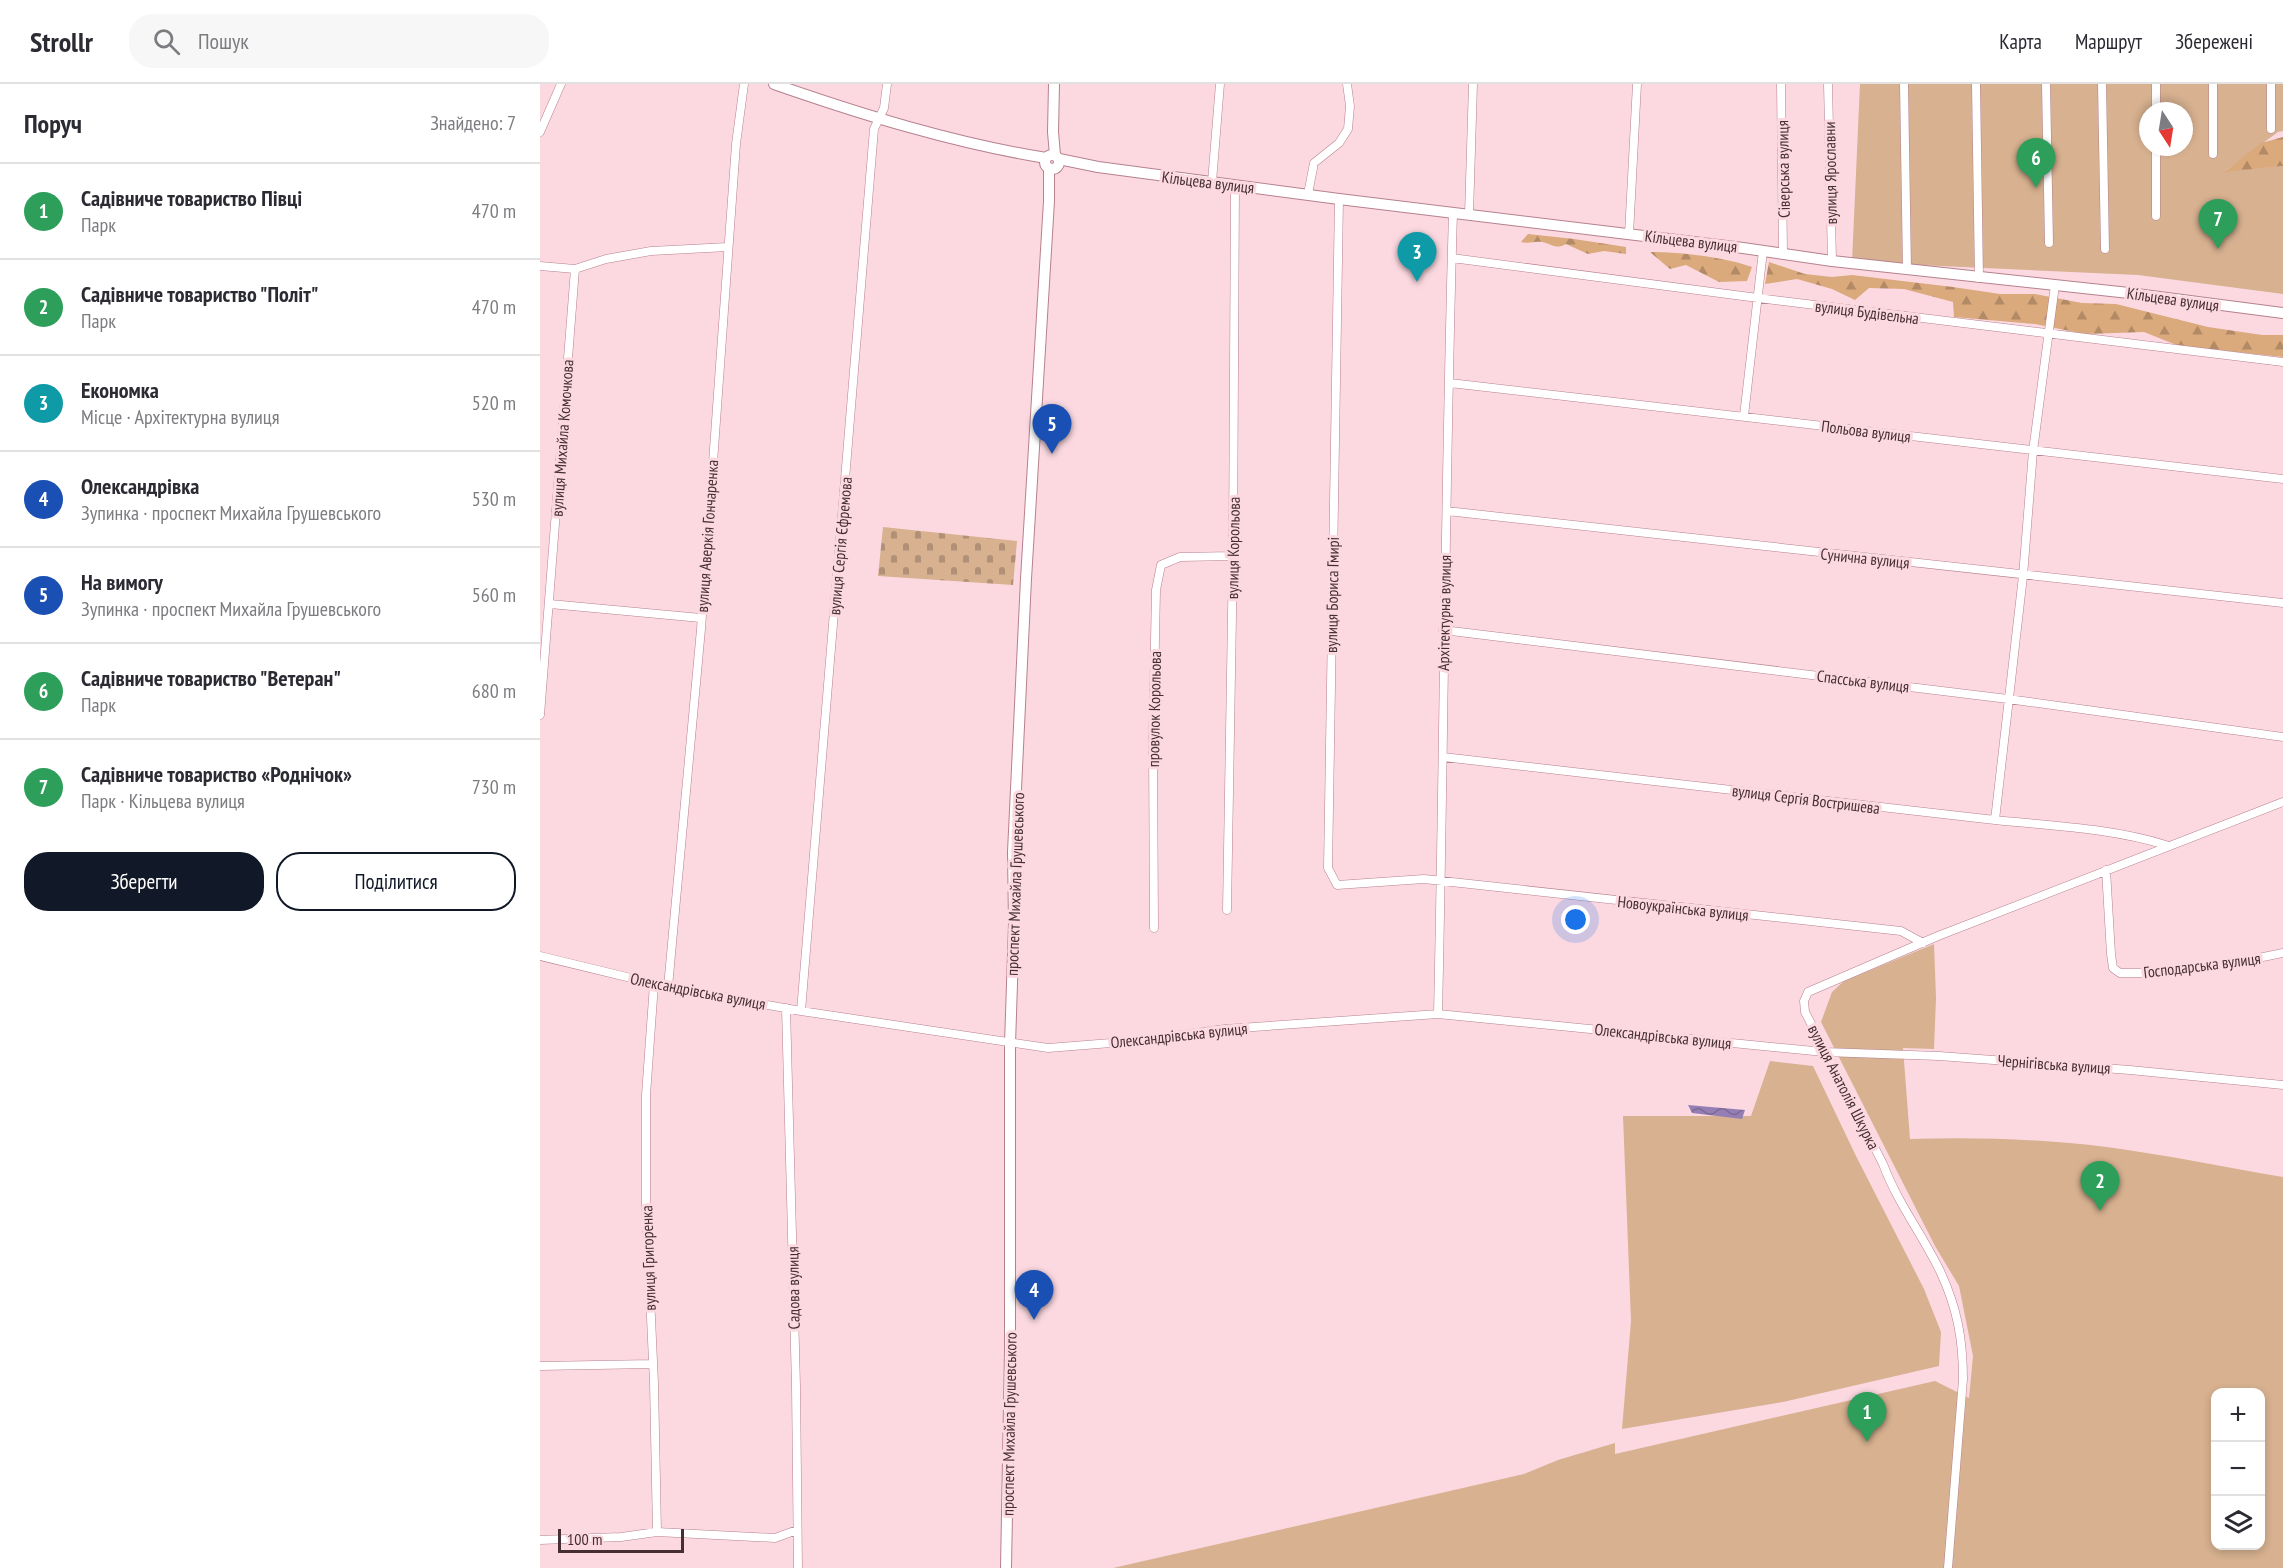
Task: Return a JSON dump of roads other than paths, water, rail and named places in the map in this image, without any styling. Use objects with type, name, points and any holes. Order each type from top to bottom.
[{"type":"main road","name":"Кільцева вулиця","points":[[774,84],[880,118],[1052,162],[1832,261],[2129,292],[2283,313]]},
{"type":"main road","name":"проспект Михайла Грушевського","points":[[1006,1568],[1010,1350],[1010,1044],[1013,852],[1026,579],[1052,162],[1054,84]]},
{"type":"street","points":[[540,132],[561,84]]},
{"type":"street","name":"вулиця Аверкія Гончаренка","points":[[668,987],[702,618],[736,144],[744,84]]},
{"type":"street","name":"вулиця Сергія Єфремова","points":[[801,1011],[874,129],[880,118],[887,84]]},
{"type":"street","points":[[1212,182],[1220,84]]},
{"type":"street","points":[[1308,194],[1314,163],[1339,143],[1348,129],[1350,106],[1347,84]]},
{"type":"street","points":[[1469,214],[1473,84]]},
{"type":"street","points":[[1629,234],[1637,84]]},
{"type":"street","name":"Сіверська вулиця","points":[[1781,84],[1783,254]]},
{"type":"street","name":"вулиця Ярославни","points":[[1828,84],[1832,261]]},
{"type":"street","points":[[1904,84],[1907,269]]},
{"type":"street","points":[[1976,84],[1979,278]]},
{"type":"street","points":[[2046,84],[2049,243]]},
{"type":"street","points":[[2102,84],[2105,249]]},
{"type":"street","points":[[2156,84],[2156,102]]},
{"type":"street","points":[[2213,84],[2213,154]]},
{"type":"street","points":[[2271,84],[2271,129]]},
{"type":"street","points":[[2156,156],[2156,216]]},
{"type":"street","name":"вулиця Корольова","points":[[1227,910],[1233,556],[1235,185]]},
{"type":"street","name":"вулиця Бориса Гмирі","points":[[1339,199],[1328,868],[1337,885],[1424,879],[1441,881]]},
{"type":"street","name":"Архітектурна вулиця","points":[[1438,1014],[1452,213]]},
{"type":"street","points":[[540,266],[575,269],[600,261],[651,251],[728,248]]},
{"type":"street","points":[[1744,416],[1763,251]]},
{"type":"street","name":"вулиця Будівельна","points":[[1452,258],[2283,362]]},
{"type":"street","name":"вулиця Михайла Комочкова","points":[[540,715],[575,269]]},
{"type":"street","points":[[1995,820],[2007,699],[2023,576],[2033,451],[2055,285]]},
{"type":"street","name":"Польова вулиця","points":[[1450,383],[2283,479]]},
{"type":"street","name":"Сунична вулиця","points":[[1447,511],[2283,603]]},
{"type":"street","name":"провулок Корольова","points":[[1154,928],[1153,742],[1156,590],[1159,573],[1161,565],[1180,557],[1233,556]]},
{"type":"street","points":[[550,604],[702,618]]},
{"type":"street","name":"Спасська вулиця","points":[[1443,630],[2007,699],[2283,737]]},
{"type":"street","name":"вулиця Сергія Востришева","points":[[1443,757],[2137,836],[2169,846]]},
{"type":"street","name":"вулиця Анатолія Шкурка","points":[[1948,1568],[1956,1486],[1962,1379],[1963,1348],[1958,1323],[1940,1271],[1892,1188],[1883,1164],[1805,1012],[1804,1001],[1808,992],[1923,943],[2283,802]]},
{"type":"street","name":"Господарська вулиця","points":[[2106,870],[2111,954],[2113,968],[2120,973],[2214,967],[2283,953]]},
{"type":"street","name":"Новоукраїнська вулиця","points":[[1441,881],[1901,931],[1923,943]]},
{"type":"street","name":"Олександрівська вулиця","points":[[540,956],[668,987],[801,1011],[1048,1048],[1136,1041],[1225,1029],[1438,1014],[1824,1052]]},
{"type":"street","name":"вулиця Григоренка","points":[[654,984],[646,1095],[646,1209],[657,1532]]},
{"type":"street","name":"Садова вулиця","points":[[786,1008],[796,1386],[798,1568]]},
{"type":"street","name":"Чернігівська вулиця","points":[[1824,1052],[1936,1056],[2108,1068],[2283,1085]]},
{"type":"street","points":[[540,1366],[652,1364]]},
{"type":"street","points":[[540,1540],[621,1537],[657,1532],[775,1538],[797,1530]]},
{"type":"water","points":[[1688,1105],[1745,1110],[1742,1119],[1692,1113]]},
{"type":"place","name":"Садівниче товариство \"Ветеран\"","points":[[2036,188]]},
{"type":"place","name":"Садівниче товариство «Роднічок»","points":[[2218,249]]},
{"type":"place","name":"Економка","points":[[1417,282]]},
{"type":"place","name":"На вимогу","points":[[1052,454]]},
{"type":"place","name":"Садівниче товариство \"Політ\"","points":[[2100,1211]]},
{"type":"place","name":"Олександрівка","points":[[1034,1320]]},
{"type":"place","name":"Садівниче товариство Півці","points":[[1867,1442]]}]
